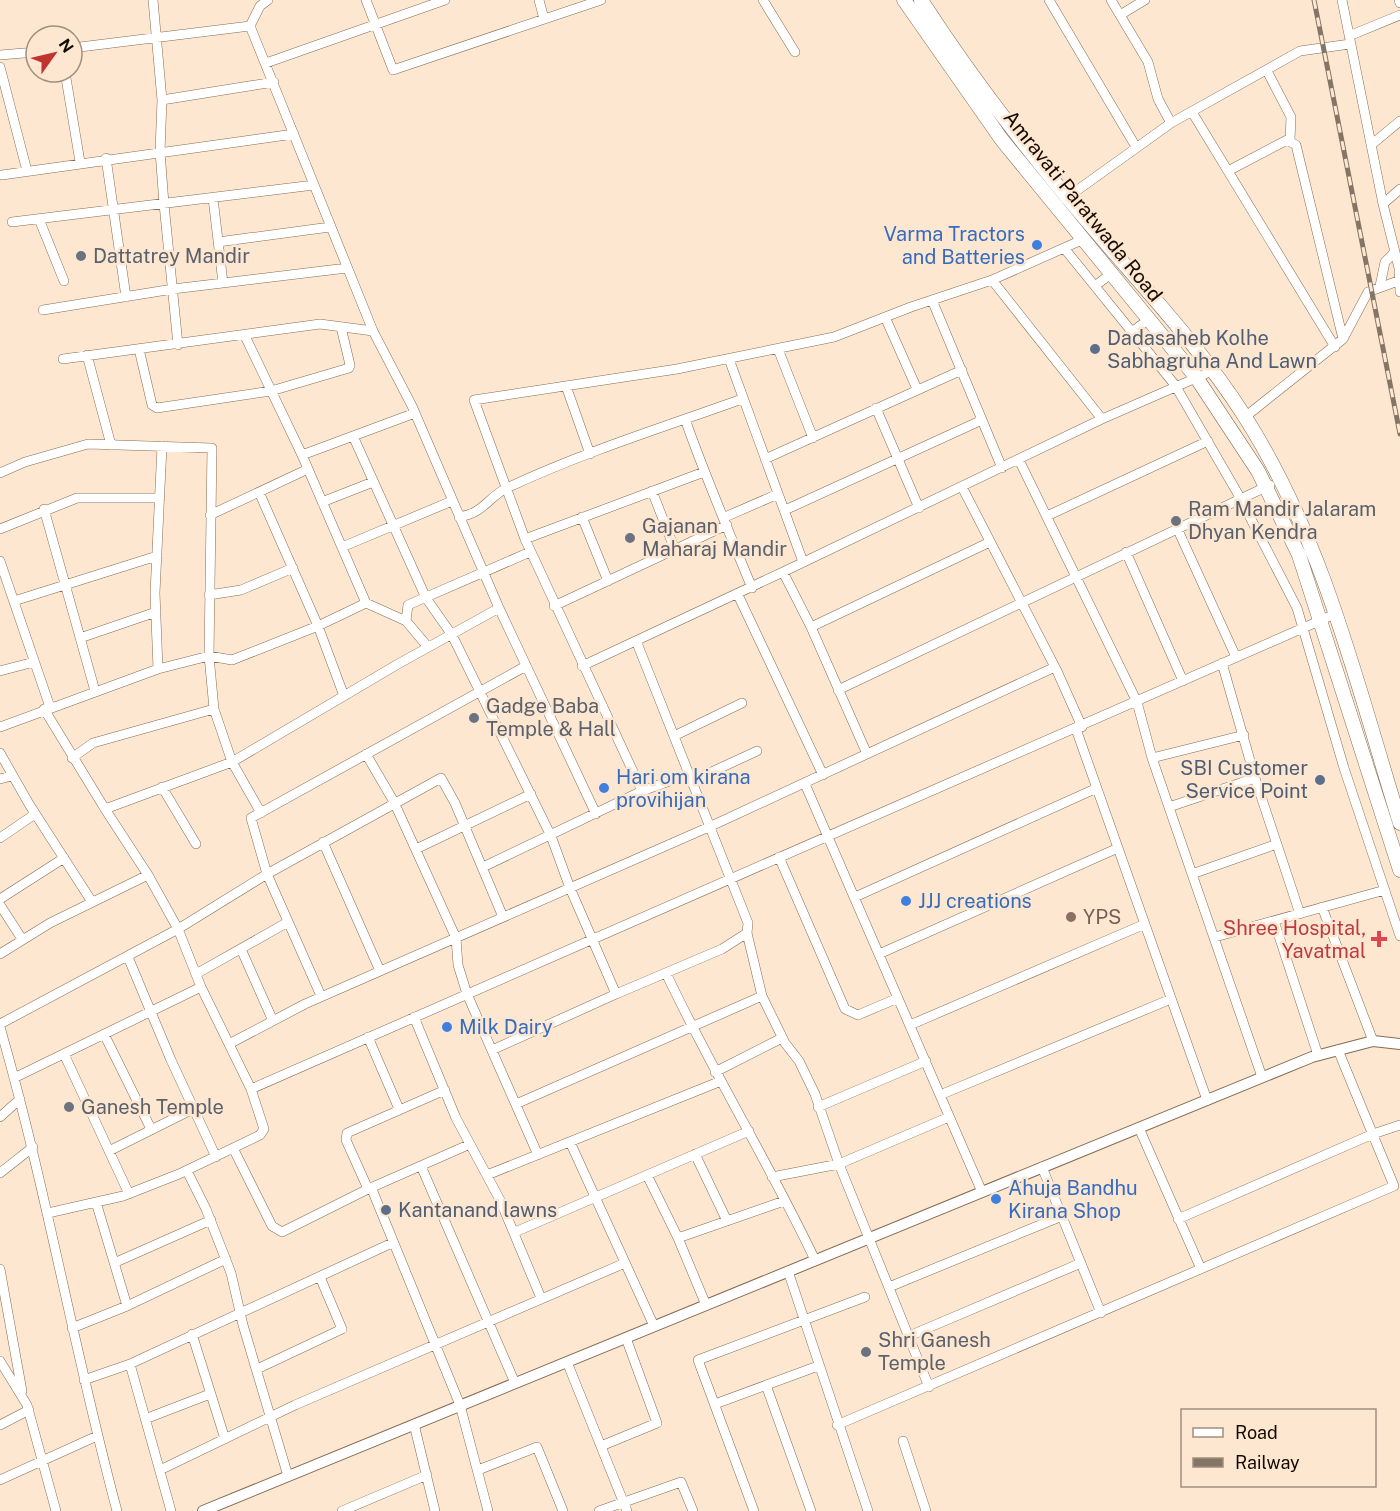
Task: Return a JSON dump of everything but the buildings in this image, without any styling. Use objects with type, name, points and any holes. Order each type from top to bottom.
[{"type":"main road","name":"Amravati Paratwada Road","points":[[904,0],[1002,140],[1061,202],[1212,371],[1245,417],[1282,479],[1312,547],[1400,823]]},
{"type":"main road","name":"Amravati Paratwada Road","points":[[921,0],[961,63],[1011,130],[1084,239],[1196,377],[1266,487],[1299,555],[1322,619],[1400,870]]},
{"type":"street","points":[[153,0],[162,100],[160,151],[177,345]]},
{"type":"street","points":[[268,0],[260,6],[250,26],[330,227],[373,331],[415,413],[483,574],[596,814]]},
{"type":"street","points":[[366,0],[393,70],[601,0]]},
{"type":"street","points":[[266,63],[445,0]]},
{"type":"street","points":[[539,0],[544,19]]},
{"type":"street","points":[[763,0],[795,52]]},
{"type":"street","points":[[1049,0],[1136,147]]},
{"type":"street","points":[[1111,0],[1152,70],[1158,99],[1171,123]]},
{"type":"street","points":[[1120,15],[1145,0]]},
{"type":"street","points":[[1342,0],[1383,204],[1400,267],[1398,280],[1400,292]]},
{"type":"street","points":[[1061,202],[1171,123],[1309,48],[1350,40],[1400,15]]},
{"type":"street","points":[[84,46],[250,26]]},
{"type":"street","points":[[0,55],[24,53]]},
{"type":"street","points":[[0,67],[27,171]]},
{"type":"street","points":[[1267,71],[1291,117],[1290,140]]},
{"type":"street","points":[[162,100],[274,82]]},
{"type":"street","points":[[67,84],[80,162]]},
{"type":"street","points":[[1192,112],[1335,347]]},
{"type":"street","points":[[1371,145],[1400,121]]},
{"type":"street","points":[[2,175],[106,158],[294,134]]},
{"type":"street","points":[[1228,171],[1290,140]]},
{"type":"street","points":[[1290,140],[1296,145],[1343,339]]},
{"type":"street","points":[[106,158],[126,297]]},
{"type":"street","points":[[12,222],[314,186]]},
{"type":"street","points":[[1383,204],[1400,189]]},
{"type":"street","points":[[213,198],[223,283]]},
{"type":"street","points":[[39,219],[64,281]]},
{"type":"street","points":[[218,242],[330,227]]},
{"type":"street","points":[[642,791],[530,552],[508,487],[474,400],[729,359],[834,337],[992,280],[1084,239]]},
{"type":"street","points":[[1064,248],[1175,385],[1241,498],[1297,608],[1344,768],[1400,936]]},
{"type":"street","points":[[1380,286],[1385,262],[1395,252]]},
{"type":"street","points":[[43,310],[172,289],[347,268]]},
{"type":"street","points":[[1095,286],[1112,273]]},
{"type":"street","points":[[992,280],[1102,419]]},
{"type":"street","points":[[1245,417],[1343,339],[1364,296],[1380,286],[1398,280]]},
{"type":"street","points":[[933,300],[1002,468]]},
{"type":"street","points":[[885,317],[917,389]]},
{"type":"street","points":[[1132,332],[1149,319]]},
{"type":"street","points":[[63,359],[320,324],[373,331]]},
{"type":"street","points":[[139,349],[154,408],[271,391],[349,368],[351,366],[341,327]]},
{"type":"street","points":[[244,336],[308,469],[366,603],[406,621],[428,647]]},
{"type":"street","points":[[778,349],[813,438]]},
{"type":"street","points":[[87,355],[111,445]]},
{"type":"street","points":[[729,359],[803,562]]},
{"type":"street","points":[[765,459],[962,370]]},
{"type":"street","points":[[582,666],[637,643],[1102,419],[1175,385],[1212,371]]},
{"type":"street","points":[[566,386],[590,454]]},
{"type":"street","points":[[459,518],[480,511],[508,487],[590,454],[742,399]]},
{"type":"street","points":[[876,408],[919,508]]},
{"type":"street","points":[[302,456],[415,413]]},
{"type":"street","points":[[685,419],[704,472],[752,588]]},
{"type":"street","points":[[785,510],[982,420]]},
{"type":"street","points":[[353,436],[426,598],[452,635],[481,690],[551,836],[570,888],[616,994]]},
{"type":"street","points":[[1047,516],[1208,441]]},
{"type":"street","points":[[0,473],[26,462],[88,444],[212,448],[209,656],[213,709],[232,762],[261,813]]},
{"type":"street","points":[[158,669],[157,556],[162,446]]},
{"type":"street","points":[[1019,460],[1137,702],[1152,758],[1262,1077]]},
{"type":"street","points":[[210,514],[308,469]]},
{"type":"street","points":[[525,539],[704,472]]},
{"type":"street","points":[[838,690],[1282,479]]},
{"type":"street","points":[[322,502],[373,482]]},
{"type":"street","points":[[962,487],[1055,667],[1079,728],[1097,788],[1207,1100]]},
{"type":"street","points":[[652,491],[675,550]]},
{"type":"street","points":[[259,492],[318,626],[344,696]]},
{"type":"street","points":[[554,606],[675,550],[778,494]]},
{"type":"street","points":[[0,529],[44,509],[77,498],[160,498]]},
{"type":"street","points":[[342,547],[452,501]]},
{"type":"street","points":[[44,509],[95,691]]},
{"type":"street","points":[[582,517],[608,581]]},
{"type":"street","points":[[1177,528],[1236,657]]},
{"type":"street","points":[[811,627],[990,542]]},
{"type":"street","points":[[406,621],[408,605],[530,552]]},
{"type":"street","points":[[1126,552],[1183,681]]},
{"type":"street","points":[[14,601],[157,556]]},
{"type":"street","points":[[0,561],[47,708],[72,758],[148,875],[178,929],[201,987],[251,1089],[264,1129],[261,1135],[187,1171],[129,1194],[48,1213]]},
{"type":"street","points":[[209,595],[241,590],[293,568]]},
{"type":"street","points":[[783,572],[811,627],[867,754]]},
{"type":"street","points":[[738,595],[823,775]]},
{"type":"street","points":[[0,727],[158,669],[209,656],[232,660],[318,626],[366,603]]},
{"type":"street","points":[[105,809],[232,762],[499,608]]},
{"type":"street","points":[[80,638],[156,612]]},
{"type":"street","points":[[251,1089],[1079,728],[1302,626],[1335,614]]},
{"type":"street","points":[[637,643],[748,923],[747,933],[762,996],[782,1038],[809,1079],[839,1164],[929,1387]]},
{"type":"street","points":[[0,671],[34,662]]},
{"type":"street","points":[[1222,663],[1255,778],[1300,914]]},
{"type":"street","points":[[321,996],[267,874],[251,819],[526,666]]},
{"type":"street","points":[[229,1044],[321,996],[805,784],[1055,667]]},
{"type":"street","points":[[674,736],[742,703]]},
{"type":"street","points":[[72,758],[93,743],[213,709]]},
{"type":"street","points":[[1152,758],[1244,735]]},
{"type":"street","points":[[483,867],[642,791],[690,778],[757,751]]},
{"type":"street","points":[[0,753],[35,814],[92,902]]},
{"type":"street","points":[[366,754],[394,802],[456,938],[458,965],[467,994],[538,1155]]},
{"type":"street","points":[[0,780],[12,776]]},
{"type":"street","points":[[117,1511],[72,1328],[33,1147],[0,1030],[178,929],[323,842],[441,778],[465,826],[503,917]]},
{"type":"street","points":[[1169,807],[1255,778]]},
{"type":"street","points":[[805,784],[982,1192]]},
{"type":"street","points":[[162,787],[196,844]]},
{"type":"street","points":[[855,897],[1097,788]]},
{"type":"street","points":[[416,849],[531,794]]},
{"type":"street","points":[[0,838],[35,814]]},
{"type":"street","points":[[323,842],[380,971]]},
{"type":"street","points":[[1192,874],[1276,844]]},
{"type":"street","points":[[879,954],[1118,848]]},
{"type":"street","points":[[779,857],[846,1009],[858,1015],[898,998]]},
{"type":"street","points":[[0,899],[64,858]]},
{"type":"street","points":[[0,954],[22,939],[148,875]]},
{"type":"street","points":[[1215,937],[1385,890]]},
{"type":"street","points":[[0,905],[22,939]]},
{"type":"street","points":[[1322,908],[1373,1041]]},
{"type":"street","points":[[1274,921],[1318,1055]]},
{"type":"street","points":[[196,974],[288,922]]},
{"type":"street","points":[[910,1025],[1145,924]]},
{"type":"street","points":[[492,1050],[722,949],[747,933]]},
{"type":"street","points":[[240,949],[273,1021]]},
{"type":"street","points":[[128,957],[216,1157]]},
{"type":"street","points":[[666,974],[691,1027],[749,1131],[815,1260]]},
{"type":"street","points":[[14,1078],[201,987]]},
{"type":"street","points":[[516,1104],[762,996]]},
{"type":"street","points":[[940,1095],[1171,999]]},
{"type":"street","points":[[414,1017],[468,1145],[487,1175],[515,1232],[541,1298]]},
{"type":"street","points":[[104,1034],[152,1129]]},
{"type":"street","points":[[368,1037],[399,1109]]},
{"type":"street","points":[[715,1072],[782,1038]]},
{"type":"street","points":[[203,1511],[1318,1055],[1373,1041],[1400,1044]]},
{"type":"street","points":[[837,1425],[1394,1186],[1338,1050]]},
{"type":"street","points":[[64,1054],[129,1194]]},
{"type":"street","points":[[818,1107],[926,1061]]},
{"type":"street","points":[[487,1175],[721,1081]]},
{"type":"street","points":[[445,1090],[350,1131],[346,1137],[370,1188],[460,1405],[488,1511]]},
{"type":"street","points":[[0,1117],[20,1099]]},
{"type":"street","points":[[109,1151],[194,1109]]},
{"type":"street","points":[[772,1177],[839,1164],[949,1118]]},
{"type":"street","points":[[1178,1219],[1373,1134],[1400,1125]]},
{"type":"street","points":[[1139,1128],[1201,1269]]},
{"type":"street","points":[[515,1232],[749,1131]]},
{"type":"street","points":[[570,1142],[654,1326]]},
{"type":"street","points":[[233,1148],[272,1226],[278,1232],[287,1231],[370,1188],[468,1145]]},
{"type":"street","points":[[0,1173],[33,1147]]},
{"type":"street","points":[[695,1155],[727,1221]]},
{"type":"street","points":[[421,1166],[516,1383]]},
{"type":"street","points":[[1042,1167],[1101,1313]]},
{"type":"street","points":[[187,1171],[211,1220],[226,1259],[239,1312],[288,1476]]},
{"type":"street","points":[[647,1175],[678,1238],[706,1305]]},
{"type":"street","points":[[678,1238],[784,1201]]},
{"type":"street","points":[[96,1202],[127,1306]]},
{"type":"street","points":[[889,1287],[1062,1216]]},
{"type":"street","points":[[114,1263],[211,1220]]},
{"type":"street","points":[[84,1380],[130,1364],[392,1243]]},
{"type":"street","points":[[72,1328],[127,1306],[226,1259]]},
{"type":"street","points":[[160,1470],[270,1417],[625,1263]]},
{"type":"street","points":[[909,1336],[1081,1263]]},
{"type":"street","points":[[0,1269],[23,1398]]},
{"type":"street","points":[[788,1271],[837,1425],[868,1511]]},
{"type":"street","points":[[257,1369],[342,1329],[320,1276]]},
{"type":"street","points":[[754,1511],[698,1360],[865,1297]]},
{"type":"street","points":[[192,1334],[225,1438]]},
{"type":"street","points":[[601,1446],[657,1423],[626,1338]]},
{"type":"street","points":[[0,1361],[29,1410],[56,1511]]},
{"type":"street","points":[[567,1362],[625,1506]]},
{"type":"street","points":[[130,1364],[171,1511]]},
{"type":"street","points":[[715,1404],[818,1365]]},
{"type":"street","points":[[766,1385],[811,1511]]},
{"type":"street","points":[[145,1419],[210,1394]]},
{"type":"street","points":[[0,1425],[29,1410]]},
{"type":"street","points":[[414,1424],[435,1511]]},
{"type":"street","points":[[0,1480],[97,1436]]},
{"type":"street","points":[[903,1441],[926,1511]]},
{"type":"street","points":[[478,1470],[537,1447],[563,1511]]},
{"type":"street","points":[[342,1511],[427,1475]]},
{"type":"street","points":[[599,1511],[625,1506],[681,1482],[693,1511]]},
{"type":"railway","points":[[1314,0],[1400,434]]},
{"type":"place","name":"Varma Tractors and Batteries","points":[[1037,245]]},
{"type":"place","name":"Dattatrey Mandir","points":[[81,256]]},
{"type":"place","name":"Dadasaheb Kolhe Sabhagruha And Lawn","points":[[1095,349]]},
{"type":"place","name":"Ram Mandir Jalaram Dhyan Kendra","points":[[1176,521]]},
{"type":"place","name":"Gajanan Maharaj Mandir","points":[[630,538]]},
{"type":"place","name":"Gadge Baba Temple & Hall","points":[[474,718]]},
{"type":"place","name":"SBI Customer Service Point","points":[[1320,780]]},
{"type":"place","name":"Hari om kirana provihijan","points":[[604,788]]},
{"type":"place","name":"JJJ creations","points":[[906,901]]},
{"type":"place","name":"YPS","points":[[1071,917]]},
{"type":"place","name":"Shree Hospital, Yavatmal","points":[[1379,939]]},
{"type":"place","name":"Milk Dairy","points":[[447,1027]]},
{"type":"place","name":"Ganesh Temple","points":[[69,1107]]},
{"type":"place","name":"Ahuja Bandhu Kirana Shop","points":[[996,1199]]},
{"type":"place","name":"Kantanand lawns","points":[[386,1210]]},
{"type":"place","name":"Shri Ganesh Temple","points":[[866,1352]]}]
